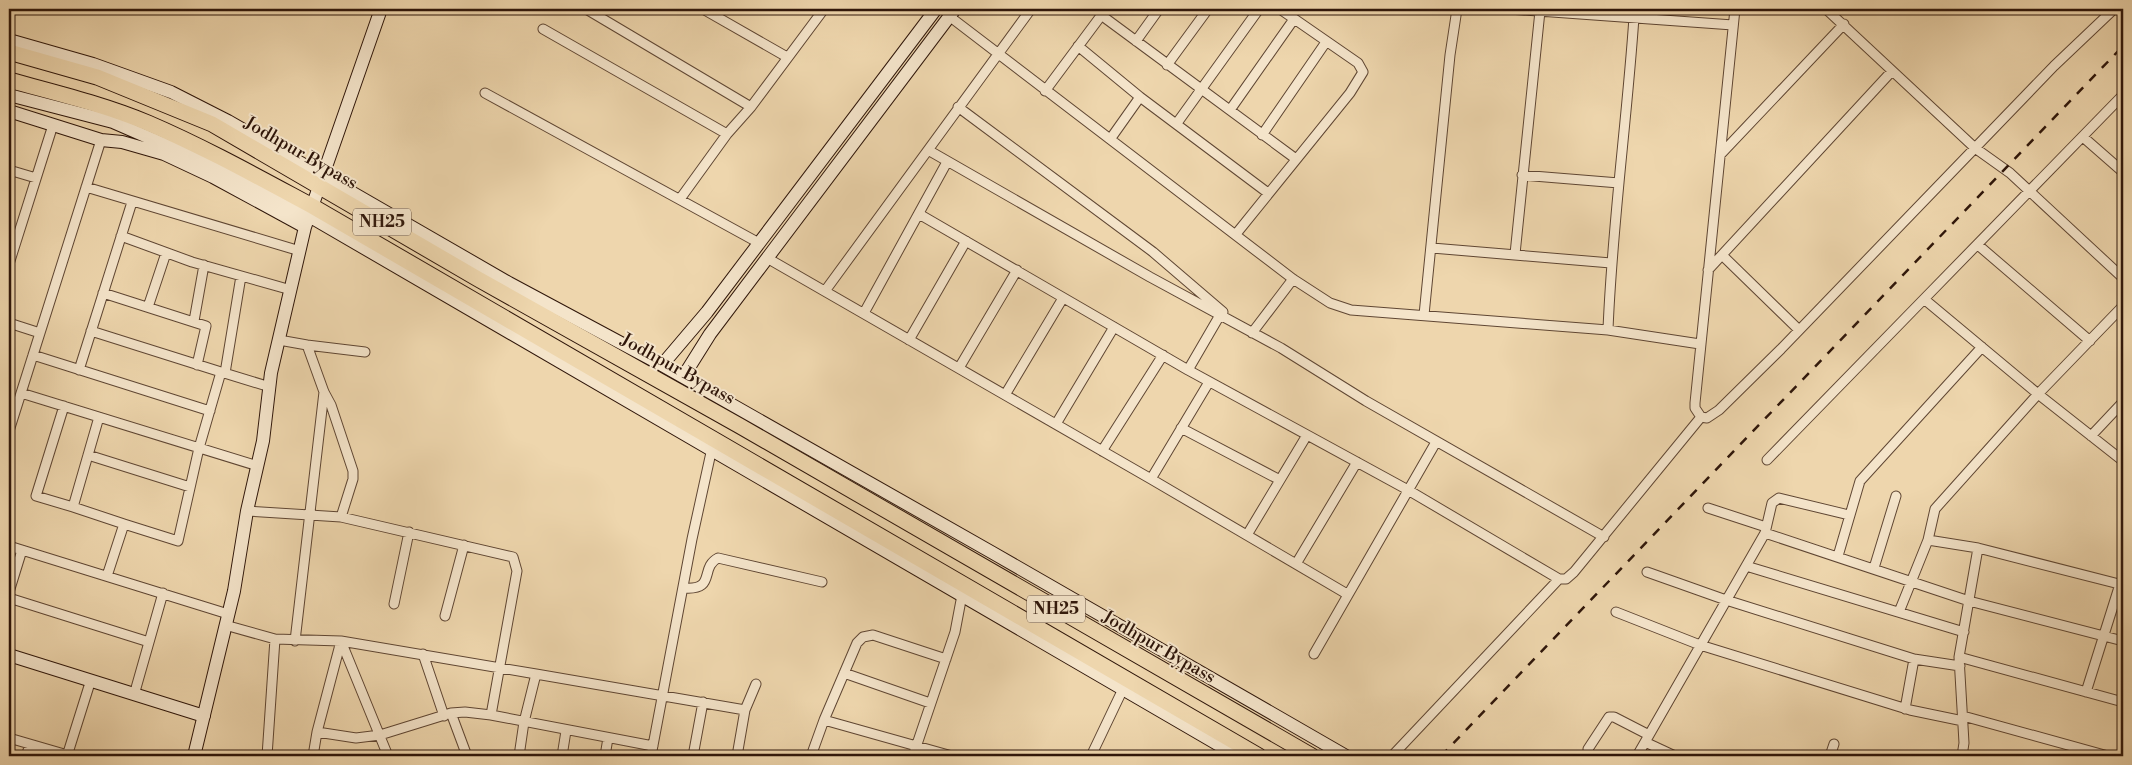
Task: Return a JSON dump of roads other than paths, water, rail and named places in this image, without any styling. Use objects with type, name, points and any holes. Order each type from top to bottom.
[{"type":"highway","name":"Jodhpur Bypass","points":[[9,52],[97,77],[212,124],[321,180],[478,279],[800,461],[1312,756]]},
{"type":"highway","points":[[9,80],[146,122],[245,170],[308,216],[786,481],[1259,756]]},
{"type":"street","points":[[194,756],[227,619],[247,511],[258,466],[279,340],[308,216],[380,9]]},
{"type":"street","points":[[586,9],[751,107]]},
{"type":"street","points":[[703,9],[788,57]]},
{"type":"street","points":[[680,200],[727,134],[751,107],[824,9]]},
{"type":"street","points":[[662,365],[759,243],[936,9]]},
{"type":"street","points":[[824,291],[1031,9]]},
{"type":"street","points":[[1136,41],[1159,9]]},
{"type":"street","points":[[1167,65],[1208,9]]},
{"type":"street","points":[[1177,123],[1259,9]]},
{"type":"street","points":[[1236,234],[1350,92],[1363,72],[1358,63],[1280,9]]},
{"type":"street","points":[[1424,315],[1450,55],[1457,9]]},
{"type":"street","points":[[1508,9],[1585,11],[1733,25]]},
{"type":"street","points":[[1701,417],[1695,408],[1695,403],[1735,9]]},
{"type":"street","points":[[1826,9],[1975,148],[2005,168],[2123,278]]},
{"type":"street","points":[[920,214],[1209,382],[1408,490],[1559,579],[1566,579],[1604,537],[1701,417],[1712,416],[1719,410],[2114,9]]},
{"type":"street","points":[[1515,254],[1540,11]]},
{"type":"street","points":[[1045,91],[1103,12],[1167,65],[1296,159]]},
{"type":"street","points":[[683,377],[710,334],[952,13],[1045,91],[1111,138],[1293,279],[1330,303],[1351,310],[1608,330],[1700,344]]},
{"type":"street","points":[[1608,330],[1610,263],[1634,17]]},
{"type":"street","points":[[1230,110],[1294,19]]},
{"type":"street","points":[[1720,156],[1844,24]]},
{"type":"street","points":[[543,29],[727,134]]},
{"type":"street","points":[[9,40],[93,64],[171,92],[228,121],[321,180],[662,365],[1346,756]]},
{"type":"street","points":[[1262,135],[1326,42]]},
{"type":"street","points":[[1078,46],[1140,97],[1268,193]]},
{"type":"street","points":[[1708,270],[1892,71]]},
{"type":"street","points":[[485,93],[759,243]]},
{"type":"street","points":[[9,95],[113,122],[205,162],[308,216],[712,448],[1122,691],[1238,756]]},
{"type":"street","points":[[1767,460],[2123,96]]},
{"type":"street","points":[[1111,138],[1140,97]]},
{"type":"street","points":[[958,107],[1153,252],[1237,324]]},
{"type":"street","points":[[9,111],[101,140],[122,142],[164,154],[308,216]]},
{"type":"street","points":[[9,264],[53,125]]},
{"type":"street","points":[[2083,137],[2123,172]]},
{"type":"street","points":[[9,431],[101,140]]},
{"type":"street","points":[[928,150],[1252,332],[1436,442],[1604,537]]},
{"type":"street","points":[[864,313],[947,162]]},
{"type":"street","points":[[9,170],[36,178]]},
{"type":"street","points":[[1522,175],[1619,183]]},
{"type":"street","points":[[86,187],[300,251]]},
{"type":"street","points":[[79,370],[132,202]]},
{"type":"street","points":[[121,236],[160,248],[166,253],[291,290]]},
{"type":"street","points":[[909,340],[966,240]]},
{"type":"street","points":[[1978,245],[2090,341]]},
{"type":"street","points":[[1432,248],[1610,263]]},
{"type":"street","points":[[148,307],[166,253]]},
{"type":"street","points":[[1722,255],[1799,330]]},
{"type":"street","points":[[767,258],[1102,450],[1347,594]]},
{"type":"street","points":[[194,322],[204,265]]},
{"type":"street","points":[[959,368],[1017,270]]},
{"type":"street","points":[[64,406],[36,496],[178,541],[198,448],[223,373],[241,276]]},
{"type":"street","points":[[1252,332],[1293,279]]},
{"type":"street","points":[[103,293],[206,326],[197,364]]},
{"type":"street","points":[[1005,395],[1063,298]]},
{"type":"street","points":[[1924,299],[2038,394],[2123,461]]},
{"type":"street","points":[[1899,612],[1928,540],[1935,510],[2038,394],[2123,306]]},
{"type":"street","points":[[1188,370],[1220,315]]},
{"type":"street","points":[[9,323],[40,333]]},
{"type":"street","points":[[1056,424],[1114,327]]},
{"type":"street","points":[[91,331],[270,387]]},
{"type":"street","points":[[279,340],[365,352]]},
{"type":"street","points":[[307,345],[324,392],[331,405],[353,471],[353,479],[341,517]]},
{"type":"street","points":[[1838,556],[1860,481],[1982,347]]},
{"type":"street","points":[[33,355],[210,411]]},
{"type":"street","points":[[1102,450],[1163,355]]},
{"type":"street","points":[[1151,479],[1209,382]]},
{"type":"street","points":[[295,641],[308,515],[324,392]]},
{"type":"street","points":[[21,393],[258,466]]},
{"type":"street","points":[[2091,436],[2123,402]]},
{"type":"street","points":[[73,507],[99,417]]},
{"type":"street","points":[[1181,428],[1280,480]]},
{"type":"street","points":[[1247,535],[1307,435]]},
{"type":"street","points":[[1314,654],[1436,442]]},
{"type":"street","points":[[651,756],[712,448]]},
{"type":"street","points":[[88,455],[190,487]]},
{"type":"street","points":[[1296,564],[1357,462]]},
{"type":"street","points":[[1874,568],[1896,496]]},
{"type":"street","points":[[1637,756],[1766,530],[1772,503],[1779,498],[1850,515]]},
{"type":"street","points":[[1708,508],[1838,556],[1969,601],[2104,634],[2123,641]]},
{"type":"street","points":[[247,511],[341,517],[464,544],[513,557],[517,571],[491,715]]},
{"type":"street","points":[[107,576],[124,524]]},
{"type":"street","points":[[394,604],[408,532]]},
{"type":"street","points":[[1928,540],[1978,548],[2122,584],[2086,692]]},
{"type":"street","points":[[445,616],[464,544]]},
{"type":"street","points":[[9,546],[163,594],[275,639],[341,641],[746,710]]},
{"type":"street","points":[[1952,756],[1963,754],[1960,662],[1978,548]]},
{"type":"street","points":[[9,592],[22,550]]},
{"type":"street","points":[[683,588],[699,588],[703,585],[712,562],[718,558],[822,582]]},
{"type":"street","points":[[1746,566],[1964,632]]},
{"type":"street","points":[[1647,572],[1726,600],[1914,659],[1960,662],[2123,702]]},
{"type":"street","points":[[1392,756],[1559,579]]},
{"type":"street","points":[[134,694],[163,594]]},
{"type":"street","points":[[913,756],[955,632],[962,595]]},
{"type":"street","points":[[9,598],[149,642]]},
{"type":"street","points":[[1616,612],[1700,645],[1905,708],[1963,718],[2079,752],[2108,756]]},
{"type":"street","points":[[812,756],[824,720],[857,643],[868,634],[946,659]]},
{"type":"street","points":[[266,756],[275,639]]},
{"type":"street","points":[[313,756],[317,732],[341,641]]},
{"type":"street","points":[[341,641],[388,756]]},
{"type":"street","points":[[423,654],[467,756]]},
{"type":"street","points":[[9,655],[134,694],[203,719]]},
{"type":"street","points":[[1905,708],[1914,659]]},
{"type":"street","points":[[9,660],[203,719]]},
{"type":"street","points":[[844,673],[930,703]]},
{"type":"street","points":[[519,756],[524,722],[536,674]]},
{"type":"street","points":[[737,756],[746,710],[756,684]]},
{"type":"street","points":[[9,738],[69,756],[90,686]]},
{"type":"street","points":[[1090,756],[1122,691]]},
{"type":"street","points":[[693,756],[703,702]]},
{"type":"street","points":[[317,732],[356,738],[380,735],[448,715],[465,712],[491,715],[566,731],[653,746]]},
{"type":"street","points":[[1588,750],[1608,717],[1614,717],[1675,756]]},
{"type":"street","points":[[824,720],[952,756]]},
{"type":"street","points":[[562,756],[566,731]]},
{"type":"street","points":[[605,756],[608,738]]},
{"type":"street","points":[[26,756],[30,744]]},
{"type":"street","points":[[1830,756],[1834,744]]},
{"type":"railway","points":[[1441,756],[2123,46]]}]
